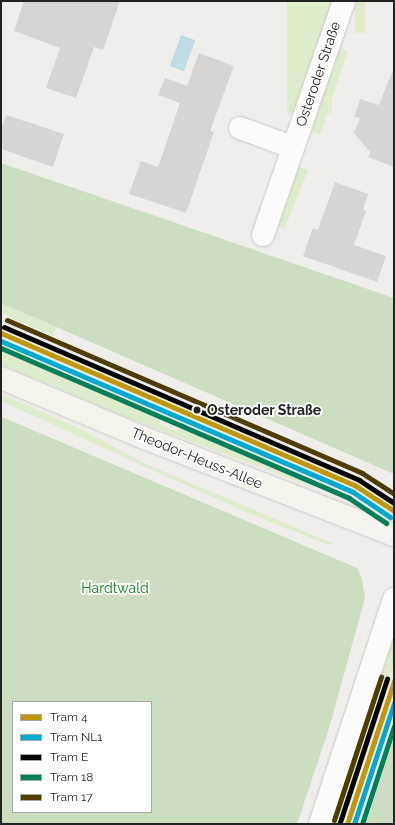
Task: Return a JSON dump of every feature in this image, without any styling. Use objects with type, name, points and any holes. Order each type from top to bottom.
[{"type":"main road","name":"Theodor-Heuss-Allee","points":[[1,378],[150,440],[394,535]]},
{"type":"street","name":"Osteroder Straße","points":[[262,235],[344,1]]},
{"type":"street","points":[[240,128],[292,147]]},
{"type":"street","points":[[320,824],[394,599]]},
{"type":"green space","points":[[287,1],[332,1],[332,113],[287,113]]},
{"type":"green space","points":[[355,1],[365,1],[365,33],[355,33]]},
{"type":"green space","points":[[339,48],[348,51],[320,134],[312,132]]},
{"type":"green space","points":[[1,163],[394,298],[394,474],[1,303]]},
{"type":"green space","points":[[298,166],[308,170],[285,229],[274,224]]},
{"type":"green space","points":[[1,303],[57,328],[53,336],[1,313]]},
{"type":"green space","points":[[1,341],[31,355],[28,362],[161,419],[159,424],[177,431],[180,427],[313,484],[313,487],[118,414],[1,364]]},
{"type":"green space","points":[[1,394],[81,429],[146,464],[334,544],[326,544],[255,516],[145,467],[1,401]]},
{"type":"green space","name":"Hardtwald","points":[[2,417],[357,568],[362,579],[365,598],[330,725],[297,824],[1,824]]},
{"type":"green space","points":[[394,638],[394,665],[340,824],[333,824]]},
{"type":"green space","points":[[394,737],[394,824],[366,824]]},
{"type":"water","points":[[181,35],[195,40],[184,71],[170,66]]},
{"type":"building","points":[[24,1],[120,1],[103,50],[94,47],[76,98],[46,88],[60,48],[14,31]]},
{"type":"building","points":[[199,53],[234,66],[210,131],[214,132],[186,213],[129,194],[141,161],[158,167],[180,103],[158,95],[165,78],[187,86]]},
{"type":"building","points":[[392,72],[394,72],[394,167],[368,157],[370,152],[354,133],[360,118],[354,117],[360,99],[379,105]]},
{"type":"building","points":[[6,115],[64,134],[53,167],[1,149],[1,130]]},
{"type":"building","points":[[335,182],[368,194],[363,209],[366,211],[354,245],[386,256],[377,282],[303,256],[313,228],[318,230]]},
{"type":"tram line","name":"17","points":[[7,320],[362,473],[394,494]]},
{"type":"tram line","name":"E","points":[[4,327],[359,480],[394,503]]},
{"type":"tram line","name":"4","points":[[1,333],[356,486],[394,511]]},
{"type":"tram line","name":"NL1","points":[[1,341],[353,492],[390,517]]},
{"type":"tram line","name":"18","points":[[1,348],[349,498],[386,523]]},
{"type":"tram line","name":"17","points":[[334,820],[381,677]]},
{"type":"tram line","name":"E","points":[[340,822],[387,679]]},
{"type":"tram line","name":"4","points":[[347,824],[394,681]]},
{"type":"tram line","name":"NL1","points":[[354,824],[394,703]]},
{"type":"tram line","name":"18","points":[[362,824],[394,726]]},
{"type":"place","name":"Osteroder Straße","points":[[197,410]]}]
